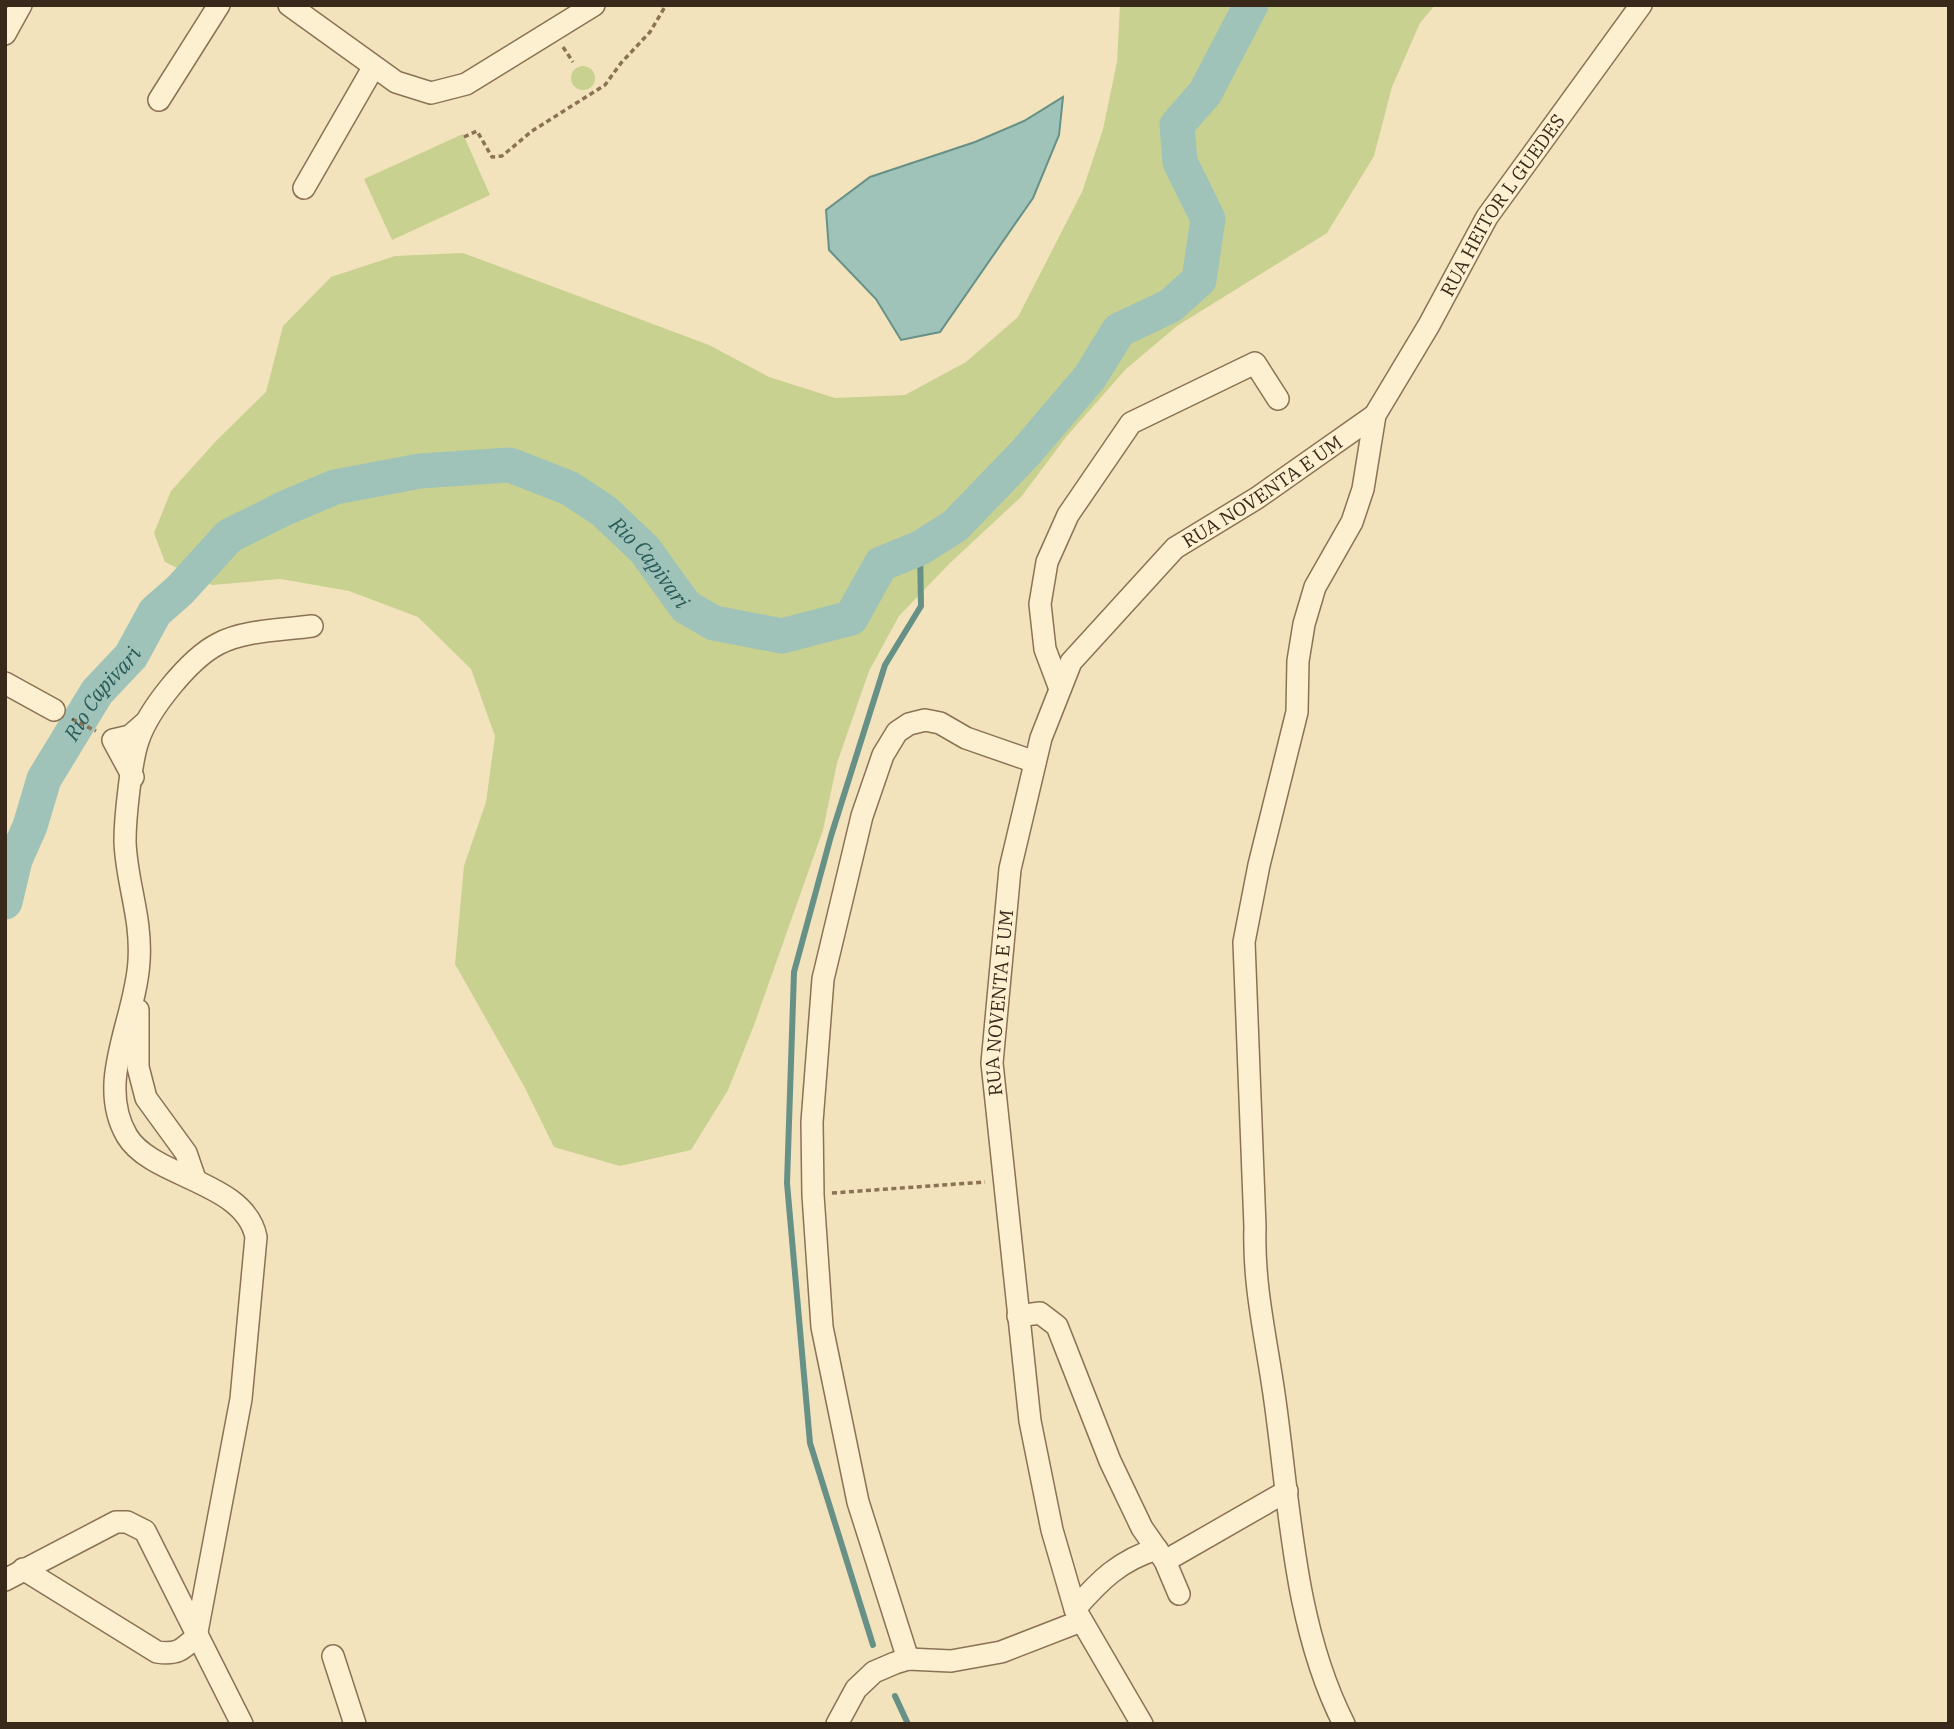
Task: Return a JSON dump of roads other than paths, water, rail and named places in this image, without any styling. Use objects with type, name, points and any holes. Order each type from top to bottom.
[{"type":"street","points":[[5,34],[21,5]]},
{"type":"street","points":[[159,100],[219,5]]},
{"type":"street","points":[[289,5],[373,68],[416,90],[431,93],[466,83],[589,6]]},
{"type":"street","name":"RUA HEITOR L GUEDES","points":[[1375,415],[1429,325],[1487,217],[1641,5]]},
{"type":"street","points":[[304,188],[373,68]]},
{"type":"street","points":[[1060,689],[1045,649],[1040,604],[1047,562],[1068,516],[1131,423],[1255,363],[1278,398]]},
{"type":"street","points":[[1344,1724],[1304,1608],[1253,1272],[1255,1227],[1244,942],[1259,865],[1297,712],[1298,662],[1304,624],[1315,587],[1352,522],[1363,489],[1375,415]]},
{"type":"street","name":"RUA NOVENTA E UM","points":[[1142,1724],[1078,1615],[1052,1531],[1030,1421],[992,1063],[1010,869],[1035,762],[1071,662],[1175,548],[1257,498],[1375,415]]},
{"type":"street","points":[[195,1179],[186,1153],[146,1098],[138,1067],[136,994],[140,925],[125,842],[137,742],[146,723],[188,666],[219,643],[259,633],[312,626]]},
{"type":"street","points":[[5,682],[54,710]]},
{"type":"street","points":[[908,1659],[855,1488],[822,1327],[813,1195],[812,1122],[823,979],[856,840],[883,755],[897,732],[909,724],[925,720],[940,723],[966,738],[1035,762]]},
{"type":"street","points":[[133,777],[113,740],[130,736],[146,723]]},
{"type":"street","points":[[14,1575],[157,1652],[172,1654],[181,1651],[196,1637],[241,1399],[257,1237],[247,1213],[195,1179],[155,1161],[128,1139],[115,1110],[114,1082],[136,994]]},
{"type":"street","points":[[1018,1316],[1040,1313],[1057,1326],[1110,1461],[1142,1528],[1161,1555],[1179,1594]]},
{"type":"street","points":[[837,1724],[856,1689],[874,1672],[908,1659],[951,1661],[1000,1652],[1078,1615],[1108,1572],[1139,1554],[1161,1555],[1287,1491]]},
{"type":"street","points":[[14,1575],[116,1522],[137,1525],[145,1531],[241,1723]]},
{"type":"street","points":[[333,1656],[355,1724]]},
{"type":"water","points":[[1063,97],[1059,135],[1033,198],[940,332],[901,340],[876,299],[829,250],[826,210],[870,177],[975,142],[1024,121]]},
{"type":"waterway","name":"Rio Capivari","points":[[5,902],[15,860],[30,826],[44,779],[97,692],[131,656],[155,612],[180,590],[229,536],[335,487],[420,471],[510,465],[569,488],[604,511],[645,550],[686,607],[714,623],[782,636],[851,618],[881,564],[920,548],[955,526],[1027,451],[1090,377],[1119,330],[1170,306],[1199,280],[1208,219],[1180,162],[1177,125],[1205,93],[1251,5]]},
{"type":"waterway","points":[[873,1645],[810,1443],[787,1183],[794,972],[831,836],[885,665],[921,606],[920,548]]},
{"type":"waterway","points":[[895,1696],[908,1724]]}]
